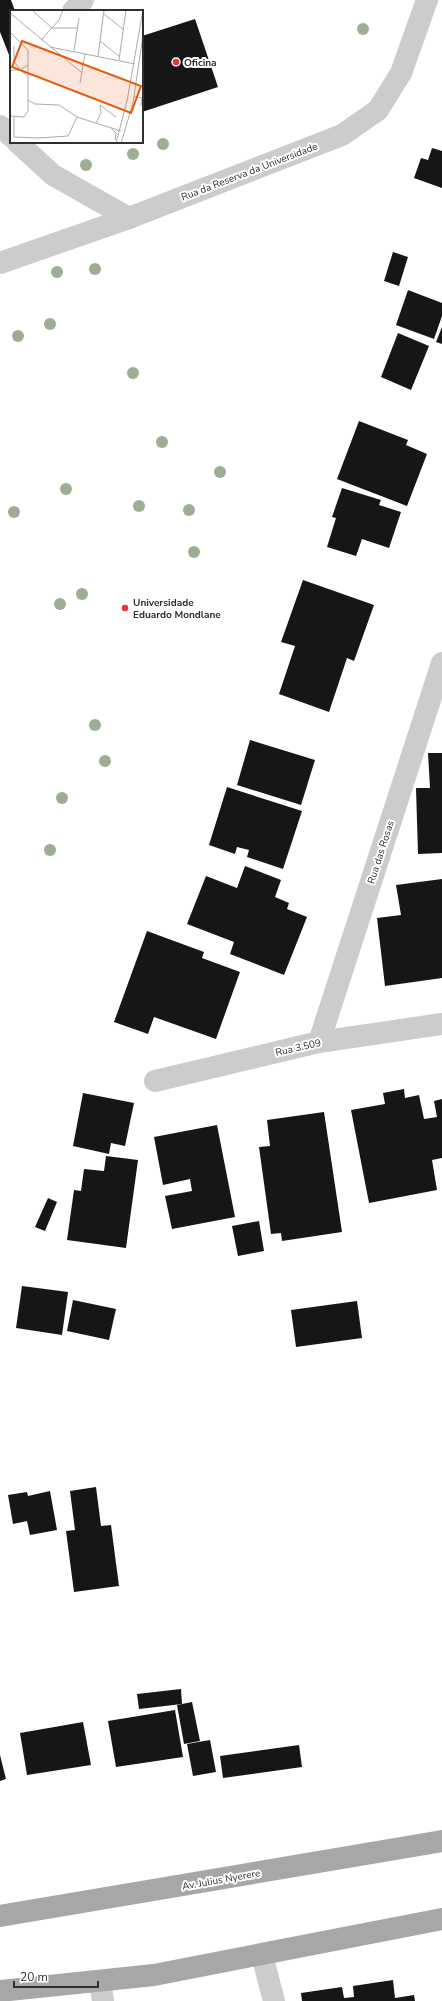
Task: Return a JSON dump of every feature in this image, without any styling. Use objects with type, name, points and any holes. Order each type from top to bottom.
[{"type":"main road","name":"Av. Julius Nyerere","points":[[0,1916],[442,1841]]},
{"type":"main road","points":[[0,1991],[102,1991],[154,1974],[262,1955],[442,1919]]},
{"type":"street","points":[[74,10],[83,0]]},
{"type":"street","name":"Rua da Reserva da Universidade","points":[[0,263],[129,218],[342,135],[378,110],[401,73],[427,0]]},
{"type":"street","points":[[0,121],[10,116]]},
{"type":"street","points":[[0,126],[10,135]]},
{"type":"street","points":[[18,143],[53,175],[129,218]]},
{"type":"street","name":"Rua das Rosas","points":[[320,1042],[442,663]]},
{"type":"street","name":"Rua 3.509","points":[[155,1081],[320,1042],[442,1024]]},
{"type":"street","points":[[262,1955],[274,2001]]},
{"type":"building","points":[[0,0],[11,0],[15,10],[10,10],[10,57],[0,32]]},
{"type":"building","name":"Oficina","points":[[195,19],[218,87],[143,112],[143,36]]},
{"type":"building","points":[[432,148],[442,151],[442,188],[414,178],[421,158],[428,160]]},
{"type":"building","points":[[393,252],[408,257],[399,286],[384,281]]},
{"type":"building","points":[[408,290],[442,303],[442,316],[434,339],[396,325]]},
{"type":"building","points":[[442,327],[442,344],[436,342]]},
{"type":"building","points":[[398,333],[429,346],[411,390],[381,377]]},
{"type":"building","points":[[359,421],[408,440],[406,445],[427,454],[407,506],[337,479]]},
{"type":"building","points":[[342,488],[381,500],[379,505],[401,512],[389,548],[362,539],[356,556],[327,547],[336,518],[332,517]]},
{"type":"building","points":[[303,580],[374,605],[354,661],[347,658],[329,712],[279,694],[295,646],[281,642]]},
{"type":"building","points":[[250,740],[315,760],[301,805],[237,785]]},
{"type":"building","points":[[428,753],[442,753],[442,853],[418,854],[416,788],[430,788]]},
{"type":"building","points":[[227,787],[302,811],[283,869],[247,857],[249,850],[237,847],[235,854],[209,845]]},
{"type":"building","points":[[245,866],[281,880],[275,897],[289,903],[287,909],[307,917],[284,975],[230,954],[234,942],[187,924],[206,876],[237,888]]},
{"type":"building","points":[[442,879],[442,978],[385,986],[377,918],[401,915],[396,885]]},
{"type":"building","points":[[147,931],[204,952],[202,958],[240,972],[216,1039],[154,1017],[148,1034],[114,1022]]},
{"type":"building","points":[[404,1089],[405,1098],[419,1095],[424,1119],[437,1117],[434,1101],[442,1099],[442,1158],[432,1160],[437,1190],[369,1203],[351,1110],[385,1104],[383,1093]]},
{"type":"building","points":[[83,1093],[134,1103],[125,1146],[111,1143],[109,1154],[73,1146]]},
{"type":"building","points":[[324,1112],[342,1232],[282,1241],[281,1233],[271,1234],[259,1147],[270,1146],[267,1120]]},
{"type":"building","points":[[217,1125],[235,1217],[172,1229],[165,1196],[192,1191],[190,1179],[163,1185],[154,1137]]},
{"type":"building","points":[[106,1156],[138,1160],[126,1248],[67,1240],[74,1190],[81,1191],[84,1169],[104,1171]]},
{"type":"building","points":[[48,1198],[57,1202],[45,1231],[35,1227]]},
{"type":"building","points":[[259,1221],[264,1251],[238,1256],[232,1226]]},
{"type":"building","points":[[22,1286],[68,1292],[62,1335],[16,1328]]},
{"type":"building","points":[[73,1300],[116,1309],[109,1340],[67,1331]]},
{"type":"building","points":[[357,1301],[362,1338],[296,1347],[291,1310]]},
{"type":"building","points":[[96,1487],[101,1526],[111,1525],[119,1586],[74,1592],[66,1531],[75,1530],[70,1491]]},
{"type":"building","points":[[50,1491],[57,1530],[30,1535],[27,1521],[13,1524],[8,1495],[27,1492],[28,1496]]},
{"type":"building","points":[[181,1689],[182,1704],[139,1709],[137,1694]]},
{"type":"building","points":[[192,1702],[200,1741],[184,1744],[177,1705]]},
{"type":"building","points":[[175,1710],[183,1757],[116,1767],[108,1721]]},
{"type":"building","points":[[83,1722],[91,1765],[27,1775],[20,1733]]},
{"type":"building","points":[[210,1740],[216,1772],[193,1776],[187,1744]]},
{"type":"building","points":[[299,1745],[302,1767],[223,1778],[220,1756]]},
{"type":"building","points":[[0,1755],[6,1779],[0,1781]]},
{"type":"building","points":[[393,1980],[395,1998],[414,1995],[415,2001],[302,2001],[301,1993],[342,1987],[344,1998],[354,1997],[353,1986]]},
{"type":"place","name":"Oficina","points":[[176,62]]},
{"type":"place","name":"Universidade Eduardo Mondlane","points":[[125,608]]}]
